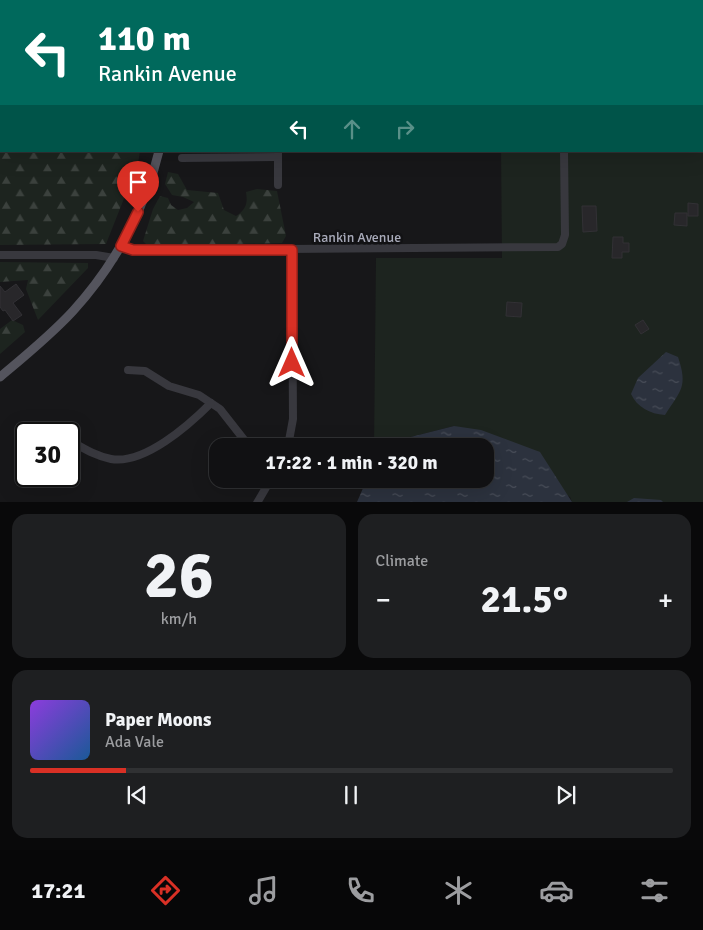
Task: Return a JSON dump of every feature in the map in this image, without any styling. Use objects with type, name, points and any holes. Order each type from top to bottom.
[{"type":"main road","points":[[0,377],[74,310],[114,258],[143,200],[159,152]]},
{"type":"street","name":"Rankin Avenue","points":[[121,246],[133,250],[552,248],[562,244],[565,233],[564,152]]},
{"type":"street","points":[[182,158],[278,154],[278,186]]},
{"type":"street","points":[[289,438],[293,419],[292,250]]},
{"type":"street","points":[[0,255],[96,255],[114,258]]},
{"type":"street","points":[[128,370],[144,371],[168,386],[199,395],[220,410],[243,438]]},
{"type":"street","points":[[80,447],[92,454],[112,459],[129,458],[147,453],[166,441],[212,403]]},
{"type":"street","points":[[257,502],[266,488]]},
{"type":"green space","points":[[0,152],[140,152],[138,163],[106,244],[0,245]]},
{"type":"green space","points":[[501,152],[703,152],[703,502],[572,502],[570,497],[494,450],[494,438],[474,438],[454,426],[407,438],[374,438],[376,258],[502,258]]},
{"type":"green space","points":[[168,172],[178,174],[187,190],[218,193],[224,210],[236,216],[246,206],[246,192],[257,189],[277,191],[286,236],[282,243],[148,246],[143,241],[153,209],[160,196],[168,198],[171,205],[178,210],[187,208],[194,202],[172,195],[165,184]]},
{"type":"green space","points":[[0,262],[88,263],[88,268],[38,320],[26,289],[28,280],[0,282]]},
{"type":"green space","points":[[12,320],[23,325],[25,332],[0,354],[0,329]]},
{"type":"water","points":[[666,352],[678,357],[682,382],[679,394],[665,415],[645,409],[637,403],[631,394],[638,378]]},
{"type":"water","points":[[454,426],[481,430],[540,452],[572,502],[357,502],[363,488],[494,488],[494,438],[407,438]]},
{"type":"water","points":[[634,498],[661,500],[663,502],[627,502]]},
{"type":"building","points":[[688,203],[698,204],[698,216],[688,216]]},
{"type":"building","points":[[582,206],[596,206],[597,231],[583,232]]},
{"type":"building","points":[[675,213],[687,213],[687,226],[674,225]]},
{"type":"building","points":[[613,237],[623,237],[623,243],[629,243],[629,252],[622,252],[622,258],[612,258]]},
{"type":"building","points":[[16,284],[24,295],[13,303],[22,315],[13,321],[5,310],[3,311],[0,307],[0,286],[5,292]]},
{"type":"building","points":[[507,302],[522,303],[521,317],[506,316]]},
{"type":"building","points":[[643,320],[649,329],[641,334],[635,325]]},
{"type":"route","points":[[138,212],[121,246],[133,250],[292,250],[292,363]]}]
